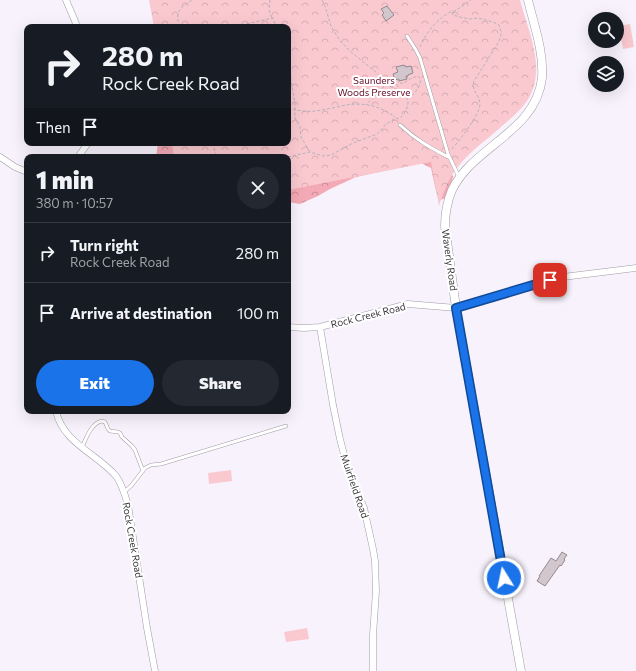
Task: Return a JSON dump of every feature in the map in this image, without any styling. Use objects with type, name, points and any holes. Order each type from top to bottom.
[{"type":"street","points":[[66,0],[76,24]]},
{"type":"street","name":"Waverly Road","points":[[521,671],[456,308],[446,240],[445,217],[446,208],[452,191],[460,178],[472,164],[520,122],[529,111],[538,94],[542,78],[541,59],[539,43],[528,0]]},
{"type":"street","points":[[0,157],[15,167],[24,171]]},
{"type":"street","name":"Rock Creek Road","points":[[291,327],[320,327],[408,304],[456,308],[562,277],[636,268]]},
{"type":"street","name":"Muirfield Road","points":[[320,327],[340,439],[349,474],[364,508],[375,561],[376,591],[373,635],[373,671]]},
{"type":"street","name":"Rock Creek Road","points":[[57,414],[62,428],[75,442],[98,460],[116,477],[124,492],[128,505],[155,671]]},
{"type":"lane","points":[[407,36],[420,58],[449,156],[460,178]]},
{"type":"lane","points":[[400,125],[420,142],[449,156]]},
{"type":"lane","points":[[82,447],[91,429],[97,422],[102,421],[110,431],[120,433],[122,437],[132,446],[143,470]]},
{"type":"lane","points":[[124,492],[131,486],[143,470],[151,464],[161,464],[286,426]]},
{"type":"path","points":[[178,24],[178,11],[192,0]]},
{"type":"path","points":[[270,0],[269,10],[275,24]]},
{"type":"path","points":[[291,156],[310,152],[323,156],[332,155],[353,143],[377,134],[389,121],[396,118],[399,119],[405,112],[408,105],[406,95],[385,84],[378,73],[340,42],[331,26],[322,0]]},
{"type":"path","points":[[416,50],[436,22],[471,0]]},
{"type":"path","points":[[449,156],[472,123],[479,109],[479,99],[473,86],[474,81],[498,43],[501,31],[499,25],[493,22],[478,18],[469,19],[455,16],[452,11]]},
{"type":"path","points":[[246,24],[273,18]]},
{"type":"path","points":[[398,79],[399,82],[405,83],[408,80],[418,76],[421,80],[419,89],[408,99]]},
{"type":"path","points":[[291,78],[296,104],[295,118],[300,127],[301,137],[310,152]]},
{"type":"path","points":[[366,105],[383,89],[385,84]]},
{"type":"path","points":[[291,108],[305,112],[314,112],[347,105],[366,105],[384,110],[396,118]]},
{"type":"green space","name":"Saunders Woods Preserve","points":[[149,0],[520,0],[535,56],[535,83],[529,97],[520,110],[471,153],[457,168],[448,183],[439,206],[431,162],[291,189],[291,154],[174,154],[172,146],[291,146],[291,24],[153,24]]},
{"type":"green space","points":[[630,24],[634,47],[623,49],[624,25]]},
{"type":"green space","points":[[365,142],[448,166],[453,177],[446,198],[440,200],[436,191],[431,168],[421,163],[356,177],[300,204],[291,202],[291,158]]},
{"type":"green space","points":[[158,146],[208,146],[210,154],[156,154]]},
{"type":"green space","points":[[231,470],[232,481],[209,484],[208,473]]},
{"type":"green space","points":[[307,628],[309,639],[286,642],[284,632]]},
{"type":"building","points":[[387,6],[394,15],[386,21],[382,15],[384,13],[381,9]]},
{"type":"building","points":[[404,65],[406,67],[411,66],[413,73],[406,76],[407,79],[399,81],[399,79],[395,80],[393,74],[398,72],[396,67]]},
{"type":"building","points":[[562,552],[567,555],[564,559],[565,560],[545,586],[537,581],[551,558],[556,561]]},
{"type":"route","points":[[504,578],[456,308],[550,280]]}]
